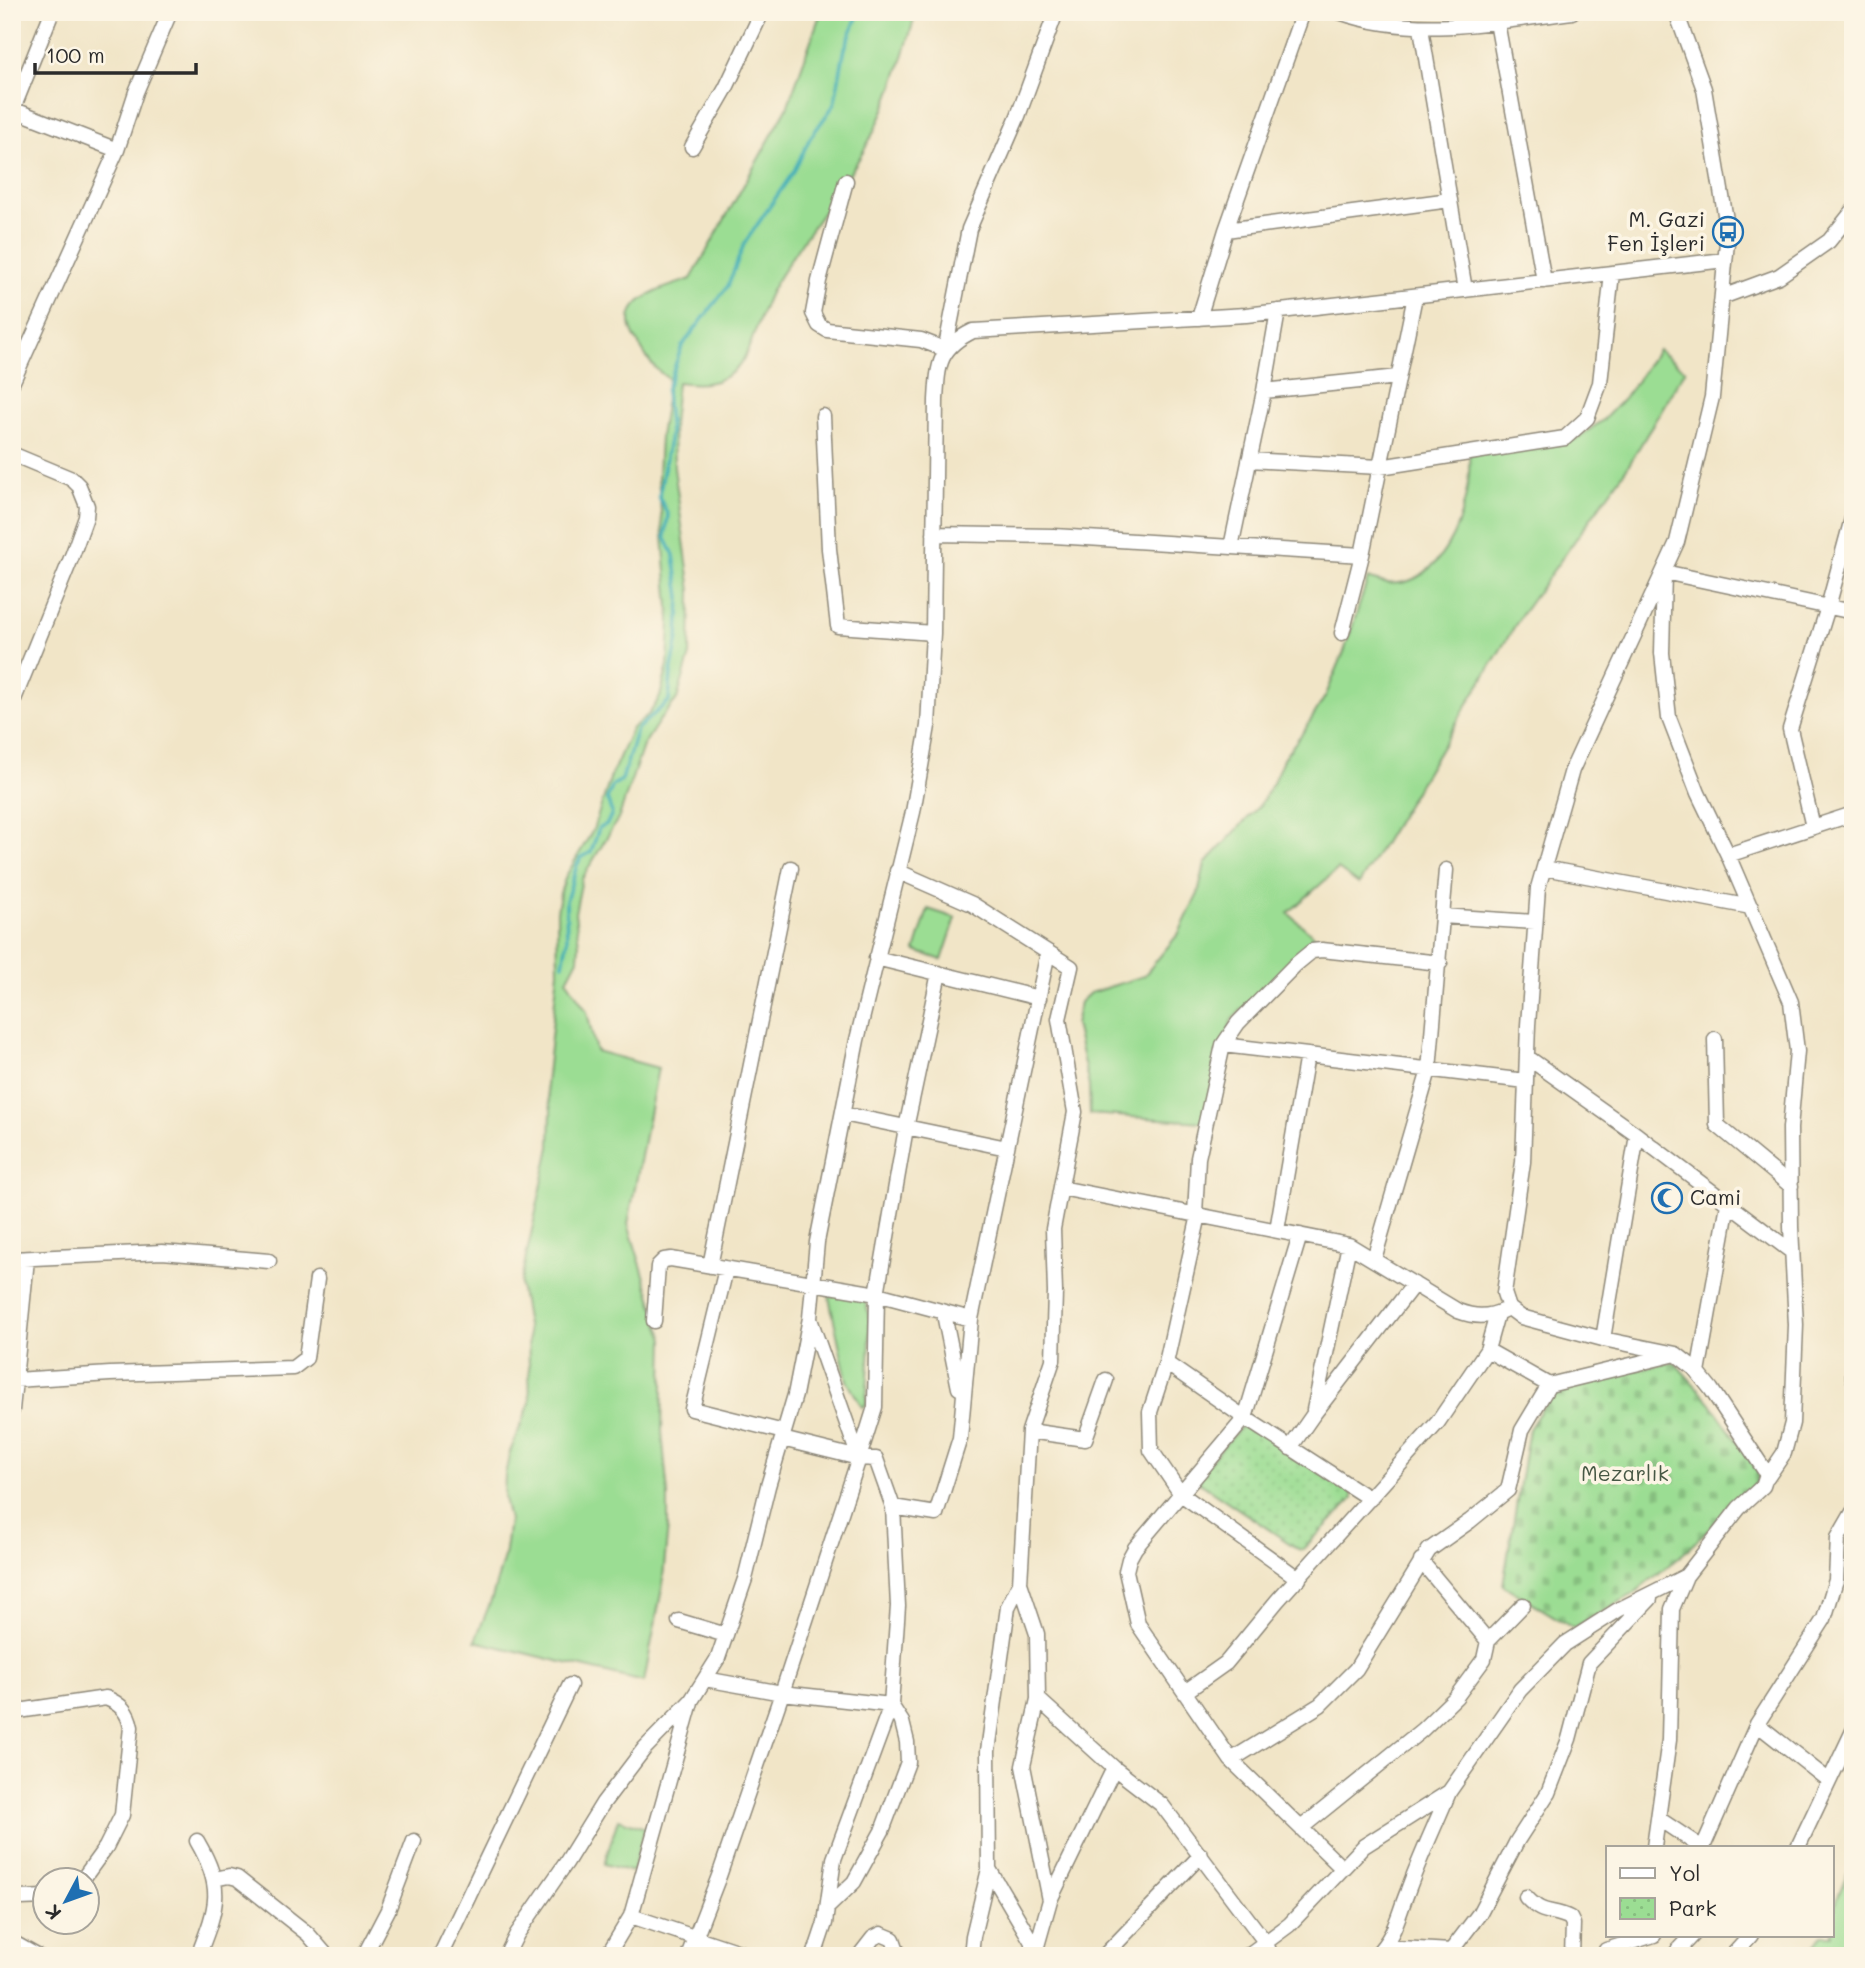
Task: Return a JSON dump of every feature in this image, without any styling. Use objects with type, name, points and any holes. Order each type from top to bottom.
[{"type":"street","points":[[52,12],[12,109],[117,150]]},
{"type":"street","points":[[12,383],[117,150],[136,92],[170,12]]},
{"type":"street","points":[[692,147],[726,88],[762,12]]},
{"type":"street","points":[[506,1956],[517,1934],[603,1803],[644,1749],[691,1701],[705,1679],[718,1658],[745,1579],[795,1395],[810,1318],[817,1241],[876,958],[913,812],[928,726],[933,633],[938,366],[945,350],[969,229],[1018,116],[1056,12]]},
{"type":"street","points":[[1199,318],[1226,230],[1303,12]]},
{"type":"street","points":[[1339,12],[1383,18],[1421,28],[1455,27],[1572,12]]},
{"type":"street","points":[[1185,1692],[1226,1663],[1438,1422],[1487,1350],[1503,1311],[1523,1162],[1538,888],[1572,771],[1677,541],[1713,397],[1728,232],[1704,89],[1676,12]]},
{"type":"street","points":[[1497,22],[1544,281]]},
{"type":"street","points":[[1421,28],[1465,290]]},
{"type":"street","points":[[846,181],[819,281],[813,313],[816,321],[827,330],[921,340],[945,350]]},
{"type":"street","points":[[1226,230],[1450,200]]},
{"type":"street","points":[[1722,297],[1779,276],[1829,241],[1853,211]]},
{"type":"street","points":[[945,350],[957,338],[973,331],[1278,311],[1725,260]]},
{"type":"street","points":[[1250,460],[1380,467],[1565,438],[1587,418],[1601,383],[1612,273]]},
{"type":"street","points":[[1342,633],[1362,555],[1415,296]]},
{"type":"street","points":[[1231,547],[1278,311]]},
{"type":"street","points":[[1264,391],[1398,377]]},
{"type":"street","points":[[823,416],[829,549],[838,625],[933,633]]},
{"type":"street","points":[[12,454],[72,479],[79,486],[87,506],[86,517],[12,704]]},
{"type":"street","points":[[1813,827],[1790,729],[1853,515]]},
{"type":"street","points":[[934,534],[1054,536],[1362,555]]},
{"type":"street","points":[[1664,572],[1853,612]]},
{"type":"street","points":[[1654,1846],[1669,1740],[1672,1609],[1686,1576],[1738,1508],[1763,1486],[1784,1453],[1792,1423],[1796,1325],[1790,1128],[1797,1051],[1791,1002],[1728,855],[1698,793],[1669,718],[1662,653],[1664,572]]},
{"type":"street","points":[[1728,855],[1853,814]]},
{"type":"street","points":[[710,1266],[791,867]]},
{"type":"street","points":[[1544,867],[1751,907]]},
{"type":"street","points":[[1374,1259],[1429,1070],[1446,870]]},
{"type":"street","points":[[897,871],[972,904],[1071,967],[1059,1019],[1075,1111],[1053,1230],[1054,1360],[1029,1431],[1020,1583],[1037,1634],[1038,1699],[1023,1766],[1050,1900]]},
{"type":"street","points":[[1443,916],[1535,922]]},
{"type":"street","points":[[1298,1579],[1181,1494],[1151,1450],[1150,1412],[1166,1363],[1197,1214],[1198,1157],[1223,1045],[1238,1023],[1312,951],[1440,963]]},
{"type":"street","points":[[893,1507],[936,1514],[960,1438],[971,1319],[1048,952]]},
{"type":"street","points":[[876,958],[1039,998]]},
{"type":"street","points":[[688,1956],[719,1876],[782,1693],[875,1407],[877,1294],[906,1128],[939,973]]},
{"type":"street","points":[[1715,1039],[1717,1125],[1791,1186]]},
{"type":"street","points":[[1223,1045],[1526,1081]]},
{"type":"street","points":[[1277,1230],[1307,1055]]},
{"type":"street","points":[[1527,1057],[1637,1135],[1792,1252]]},
{"type":"street","points":[[843,1114],[1007,1149]]},
{"type":"street","points":[[1603,1339],[1637,1135]]},
{"type":"street","points":[[1060,1188],[1349,1245],[1470,1316],[1484,1317],[1503,1311],[1603,1339],[1676,1354],[1698,1373],[1765,1471],[1767,1478]]},
{"type":"street","points":[[1698,1373],[1728,1203]]},
{"type":"street","points":[[1300,1235],[1245,1418],[1135,1548],[1126,1571],[1138,1624],[1231,1760],[1342,1868]]},
{"type":"street","points":[[1313,1415],[1349,1245]]},
{"type":"street","points":[[12,1410],[20,1259],[162,1252],[269,1261]]},
{"type":"street","points":[[654,1321],[658,1266],[671,1259],[877,1294],[944,1314],[971,1319]]},
{"type":"street","points":[[726,1269],[692,1409],[859,1458],[876,1459],[893,1507],[898,1606],[891,1705],[834,1859],[825,1923],[814,1956]]},
{"type":"street","points":[[15,1380],[293,1368],[306,1358],[317,1279]]},
{"type":"street","points":[[1290,1448],[1414,1284]]},
{"type":"street","points":[[944,1314],[963,1404]]},
{"type":"street","points":[[810,1318],[859,1458]]},
{"type":"street","points":[[1487,1350],[1549,1385],[1676,1354]]},
{"type":"street","points":[[1166,1363],[1370,1499]]},
{"type":"street","points":[[1853,1370],[1853,1378]]},
{"type":"street","points":[[1029,1431],[1084,1439],[1106,1380]]},
{"type":"street","points":[[1231,1760],[1320,1705],[1356,1669],[1429,1549],[1508,1490],[1522,1430],[1549,1385]]},
{"type":"street","points":[[1702,1846],[1757,1724],[1824,1619],[1836,1580],[1838,1538],[1853,1512]]},
{"type":"street","points":[[1421,1561],[1488,1641]]},
{"type":"street","points":[[1380,1951],[1398,1923],[1406,1895],[1449,1793],[1520,1690],[1565,1644],[1618,1610],[1686,1576]]},
{"type":"street","points":[[971,1956],[989,1869],[988,1751],[1008,1607],[1020,1583]]},
{"type":"street","points":[[1380,1951],[1451,1951],[1479,1914],[1517,1841],[1548,1793],[1569,1739],[1589,1663],[1659,1590]]},
{"type":"street","points":[[1301,1828],[1422,1730],[1456,1697],[1484,1659],[1488,1641],[1523,1605]]},
{"type":"street","points":[[679,1621],[726,1635]]},
{"type":"street","points":[[705,1679],[782,1693],[891,1705]]},
{"type":"street","points":[[440,1956],[569,1685]]},
{"type":"street","points":[[12,1712],[106,1698],[116,1702],[129,1717],[131,1727],[122,1815],[106,1847],[92,1867]]},
{"type":"street","points":[[1038,1699],[1114,1768],[1163,1805],[1269,1950]]},
{"type":"street","points":[[607,1956],[631,1916],[691,1701]]},
{"type":"street","points":[[827,1908],[854,1882],[882,1831],[908,1762],[905,1732],[891,1705]]},
{"type":"street","points":[[1757,1724],[1828,1780]]},
{"type":"street","points":[[1798,1846],[1853,1731]]},
{"type":"street","points":[[1035,1952],[1050,1900],[1114,1768]]},
{"type":"street","points":[[1247,1956],[1269,1950],[1364,1846],[1449,1793]]},
{"type":"street","points":[[1659,1819],[1700,1846]]},
{"type":"street","points":[[197,1841],[210,1863],[214,1879],[215,1912],[198,1956]]},
{"type":"street","points":[[364,1956],[388,1910],[414,1841]]},
{"type":"street","points":[[1104,1956],[1201,1855]]},
{"type":"street","points":[[989,1869],[1035,1952]]},
{"type":"street","points":[[214,1879],[229,1876],[237,1878],[308,1934],[327,1956]]},
{"type":"street","points":[[12,1896],[32,1897]]},
{"type":"street","points":[[1526,1897],[1535,1907],[1547,1913],[1567,1916],[1572,1921],[1572,1956]]},
{"type":"street","points":[[631,1916],[751,1956]]},
{"type":"street","points":[[859,1956],[873,1938],[881,1934],[893,1939],[899,1956]]},
{"type":"street","points":[[1603,1953],[1615,1937]]},
{"type":"street","points":[[1603,1953],[1648,1937]]},
{"type":"street","points":[[1673,1956],[1691,1937]]},
{"type":"street","points":[[1732,1956],[1749,1937]]},
{"type":"street","points":[[12,1942],[37,1956]]},
{"type":"green space","points":[[821,12],[916,12],[894,84],[872,136],[771,291],[741,362],[730,374],[716,381],[677,382],[673,425],[674,468],[691,591],[690,655],[677,699],[643,746],[619,817],[582,879],[575,913],[578,959],[567,980],[587,1012],[596,1051],[658,1068],[628,1224],[664,1339],[662,1432],[668,1526],[662,1588],[644,1682],[475,1641],[504,1557],[509,1520],[504,1498],[505,1475],[510,1452],[530,1403],[528,1331],[520,1285],[550,1147],[551,1110],[546,1085],[558,971],[557,912],[560,893],[566,876],[593,830],[611,776],[632,728],[649,714],[660,697],[668,665],[670,619],[658,477],[660,437],[669,379],[643,352],[631,327],[631,315],[635,306],[644,298],[691,279],[787,108]]},
{"type":"green space","points":[[1658,350],[1685,370],[1627,468],[1522,614],[1359,884],[1338,869],[1288,913],[1317,939],[1232,1019],[1202,1122],[1090,1114],[1089,1086],[1075,1024],[1080,1002],[1090,993],[1144,976],[1179,933],[1198,894],[1205,864],[1260,805],[1283,759],[1326,695],[1344,652],[1368,578],[1393,583],[1414,579],[1432,566],[1447,547],[1458,524],[1469,476],[1469,454],[1576,439],[1603,420],[1626,396]]},
{"type":"green space","points":[[928,909],[956,918],[942,960],[915,951]]},
{"type":"green space","points":[[832,1292],[863,1297],[867,1307],[870,1349],[866,1405],[862,1407],[847,1381],[829,1297]]},
{"type":"green space","name":"Mezarlık","points":[[1674,1362],[1710,1402],[1758,1472],[1758,1481],[1684,1553],[1632,1595],[1573,1628],[1503,1585],[1529,1429],[1556,1387]]},
{"type":"green space","points":[[1246,1421],[1350,1485],[1353,1499],[1302,1550],[1194,1479]]},
{"type":"green space","points":[[618,1819],[645,1828],[632,1872],[604,1864]]},
{"type":"green space","points":[[1853,1864],[1853,1956],[1808,1956],[1821,1937],[1834,1937],[1834,1912],[1844,1881]]},
{"type":"waterway","points":[[563,964],[567,941],[566,901],[577,865],[581,858],[591,852],[599,828],[607,824],[612,813],[607,799],[613,785],[622,780],[637,729],[669,701],[678,638],[680,597],[674,555],[665,537],[668,515],[659,497],[670,434],[666,391],[682,346],[728,286],[744,244],[794,171],[810,138],[834,105],[845,48],[859,12]]},
{"type":"place","name":"M. Gazi Fen İşleri","points":[[1728,232]]},
{"type":"place","name":"Cami","points":[[1667,1198]]}]
